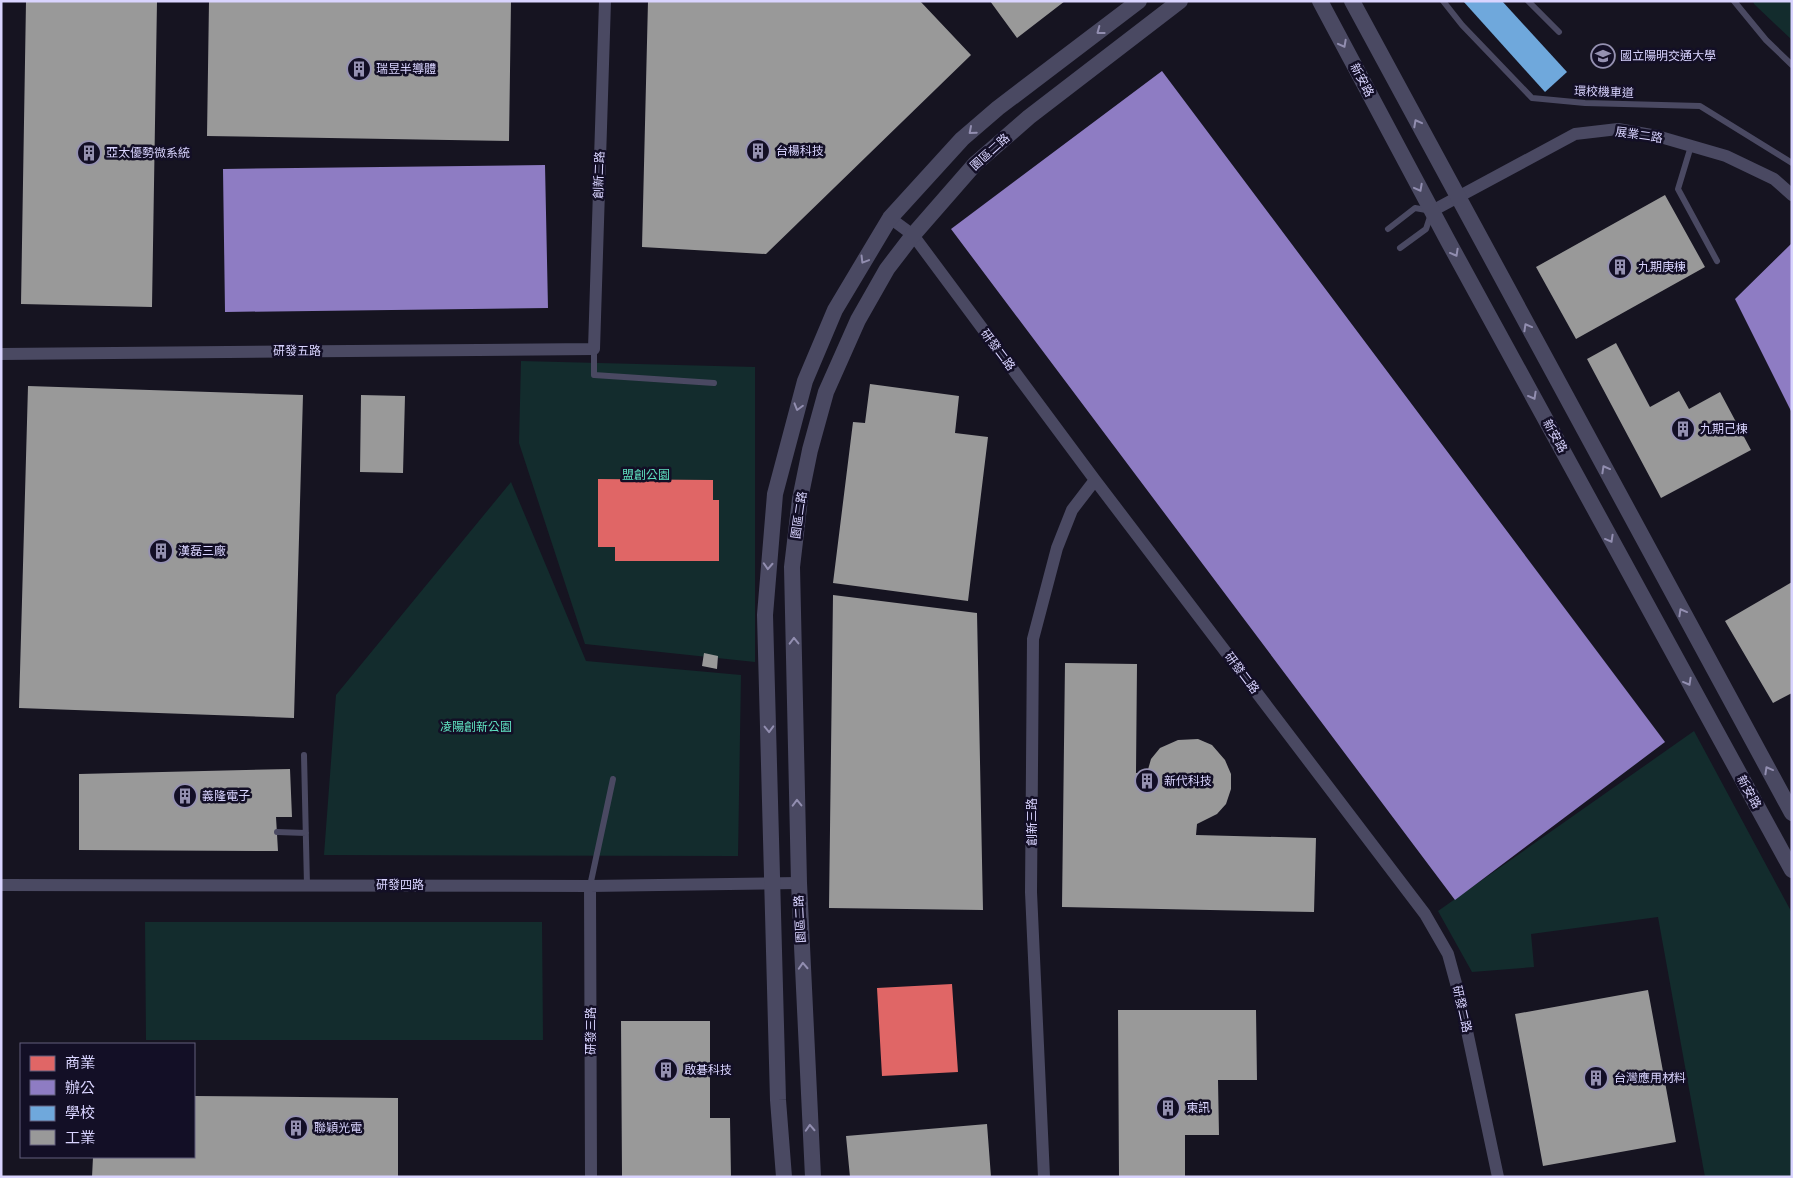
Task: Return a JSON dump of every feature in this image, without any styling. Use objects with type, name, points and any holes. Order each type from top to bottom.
[{"type":"street","name":"創新二路","points":[[594,349],[605,1]]},
{"type":"street","name":"園區二路","points":[[784,1177],[778,1100],[774,883],[765,615],[775,494],[805,381],[835,310],[890,218],[962,139],[998,108],[1139,1]]},
{"type":"street","name":"園區二路","points":[[813,1177],[799,883],[792,567],[800,499],[810,450],[826,392],[858,320],[887,268],[975,164],[1029,117],[1180,1]]},
{"type":"street","name":"新安路","points":[[1320,1],[1792,870]]},
{"type":"street","points":[[1352,1],[1456,197],[1792,813]]},
{"type":"street","name":"展業二路","points":[[1432,210],[1575,134],[1618,129],[1657,136],[1726,156],[1774,178],[1792,195]]},
{"type":"street","name":"研發二路","points":[[890,218],[913,235],[1095,480],[1425,914],[1448,954],[1460,998],[1498,1177]]},
{"type":"street","name":"研發五路","points":[[1,354],[594,349]]},
{"type":"street","name":"創新三路","points":[[1044,1177],[1031,892],[1033,638],[1063,533],[1072,510],[1095,480]]},
{"type":"street","name":"研發四路","points":[[1,885],[590,886],[799,883]]},
{"type":"street","name":"研發三路","points":[[590,886],[591,1177]]},
{"type":"lane","name":"環校機車道","points":[[1443,1],[1462,25],[1532,98],[1586,103],[1700,106],[1792,163]]},
{"type":"lane","points":[[1528,1],[1559,32]]},
{"type":"lane","points":[[1734,1],[1766,40],[1792,65]]},
{"type":"lane","points":[[1691,146],[1678,189],[1718,261]]},
{"type":"lane","points":[[1388,229],[1415,208],[1432,210],[1426,229],[1400,248]]},
{"type":"lane","points":[[594,349],[594,375],[714,383]]},
{"type":"lane","points":[[304,755],[307,885]]},
{"type":"lane","points":[[590,886],[613,779]]},
{"type":"lane","points":[[277,832],[306,833]]},
{"type":"green space","points":[[1753,1],[1792,1],[1792,40],[1754,4]]},
{"type":"green space","name":"盟創公園","points":[[521,361],[755,367],[755,662],[585,644],[519,443]]},
{"type":"green space","name":"凌陽創新公園","points":[[511,482],[586,661],[741,675],[738,856],[324,855],[336,695]]},
{"type":"green space","points":[[1694,731],[1792,913],[1792,1177],[1705,1177],[1658,917],[1531,934],[1534,967],[1472,972],[1438,911]]},
{"type":"green space","points":[[145,922],[542,922],[543,1040],[146,1040]]},
{"type":"building: 商業","points":[[598,479],[713,480],[713,500],[719,500],[719,561],[615,561],[615,547],[598,547]]},
{"type":"building: 商業","points":[[952,984],[958,1072],[882,1076],[877,988]]},
{"type":"building: 辦公","points":[[1162,71],[1665,742],[1455,900],[951,229]]},
{"type":"building: 辦公","points":[[545,165],[548,308],[225,312],[223,169]]},
{"type":"building: 辦公","points":[[1792,243],[1792,413],[1735,299]]},
{"type":"building: 學校","points":[[1463,1],[1502,1],[1567,72],[1545,92]]},
{"type":"building: 工業","name":"亞太優勢微系統","points":[[26,1],[157,1],[152,307],[21,304]]},
{"type":"building: 工業","name":"瑞昱半導體","points":[[209,1],[511,1],[509,141],[207,136]]},
{"type":"building: 工業","name":"台楊科技","points":[[648,1],[920,1],[971,55],[766,254],[642,247]]},
{"type":"building: 工業","points":[[990,1],[1065,1],[1017,38]]},
{"type":"building: 工業","name":"九期庚棟","points":[[1665,195],[1705,267],[1576,339],[1536,267]]},
{"type":"building: 工業","name":"九期己棟","points":[[1616,343],[1650,407],[1679,391],[1689,409],[1720,392],[1751,450],[1661,498],[1587,359]]},
{"type":"building: 工業","points":[[870,384],[959,396],[955,433],[988,437],[968,601],[833,583],[853,422],[865,423]]},
{"type":"building: 工業","name":"漢磊三廠","points":[[28,386],[303,395],[294,718],[19,708]]},
{"type":"building: 工業","points":[[361,395],[405,396],[403,473],[360,472]]},
{"type":"building: 工業","points":[[1792,582],[1792,693],[1773,703],[1725,621]]},
{"type":"building: 工業","points":[[833,595],[977,613],[983,910],[829,908]]},
{"type":"building: 工業","points":[[704,653],[718,656],[717,669],[702,666]]},
{"type":"building: 工業","name":"新代科技","points":[[1065,663],[1137,664],[1136,773],[1147,773],[1151,759],[1160,748],[1178,740],[1198,739],[1212,745],[1225,760],[1231,774],[1231,789],[1226,804],[1217,814],[1197,824],[1196,835],[1316,838],[1314,912],[1062,907]]},
{"type":"building: 工業","name":"義隆電子","points":[[290,769],[292,817],[276,817],[278,851],[79,850],[79,774]]},
{"type":"building: 工業","name":"台灣應用材料","points":[[1648,990],[1676,1142],[1543,1166],[1515,1014]]},
{"type":"building: 工業","name":"東訊","points":[[1118,1010],[1256,1010],[1257,1080],[1218,1080],[1219,1135],[1185,1135],[1185,1177],[1119,1177]]},
{"type":"building: 工業","name":"啟碁科技","points":[[621,1021],[710,1021],[710,1118],[730,1118],[731,1177],[622,1177]]},
{"type":"building: 工業","name":"聯穎光電","points":[[195,1096],[398,1098],[398,1177],[92,1177],[93,1158],[195,1158]]},
{"type":"building: 工業","points":[[987,1124],[991,1177],[850,1177],[846,1136]]},
{"type":"place","name":"國立陽明交通大學","points":[[1603,56]]},
{"type":"place","name":"瑞昱半導體","points":[[359,69]]},
{"type":"place","name":"台楊科技","points":[[758,151]]},
{"type":"place","name":"亞太優勢微系統","points":[[89,153]]},
{"type":"place","name":"九期庚棟","points":[[1620,267]]},
{"type":"place","name":"九期己棟","points":[[1683,429]]},
{"type":"place","name":"漢磊三廠","points":[[161,551]]},
{"type":"place","name":"新代科技","points":[[1147,781]]},
{"type":"place","name":"義隆電子","points":[[185,796]]},
{"type":"place","name":"啟碁科技","points":[[666,1070]]},
{"type":"place","name":"台灣應用材料","points":[[1596,1078]]},
{"type":"place","name":"東訊","points":[[1168,1108]]},
{"type":"place","name":"聯穎光電","points":[[296,1128]]}]
